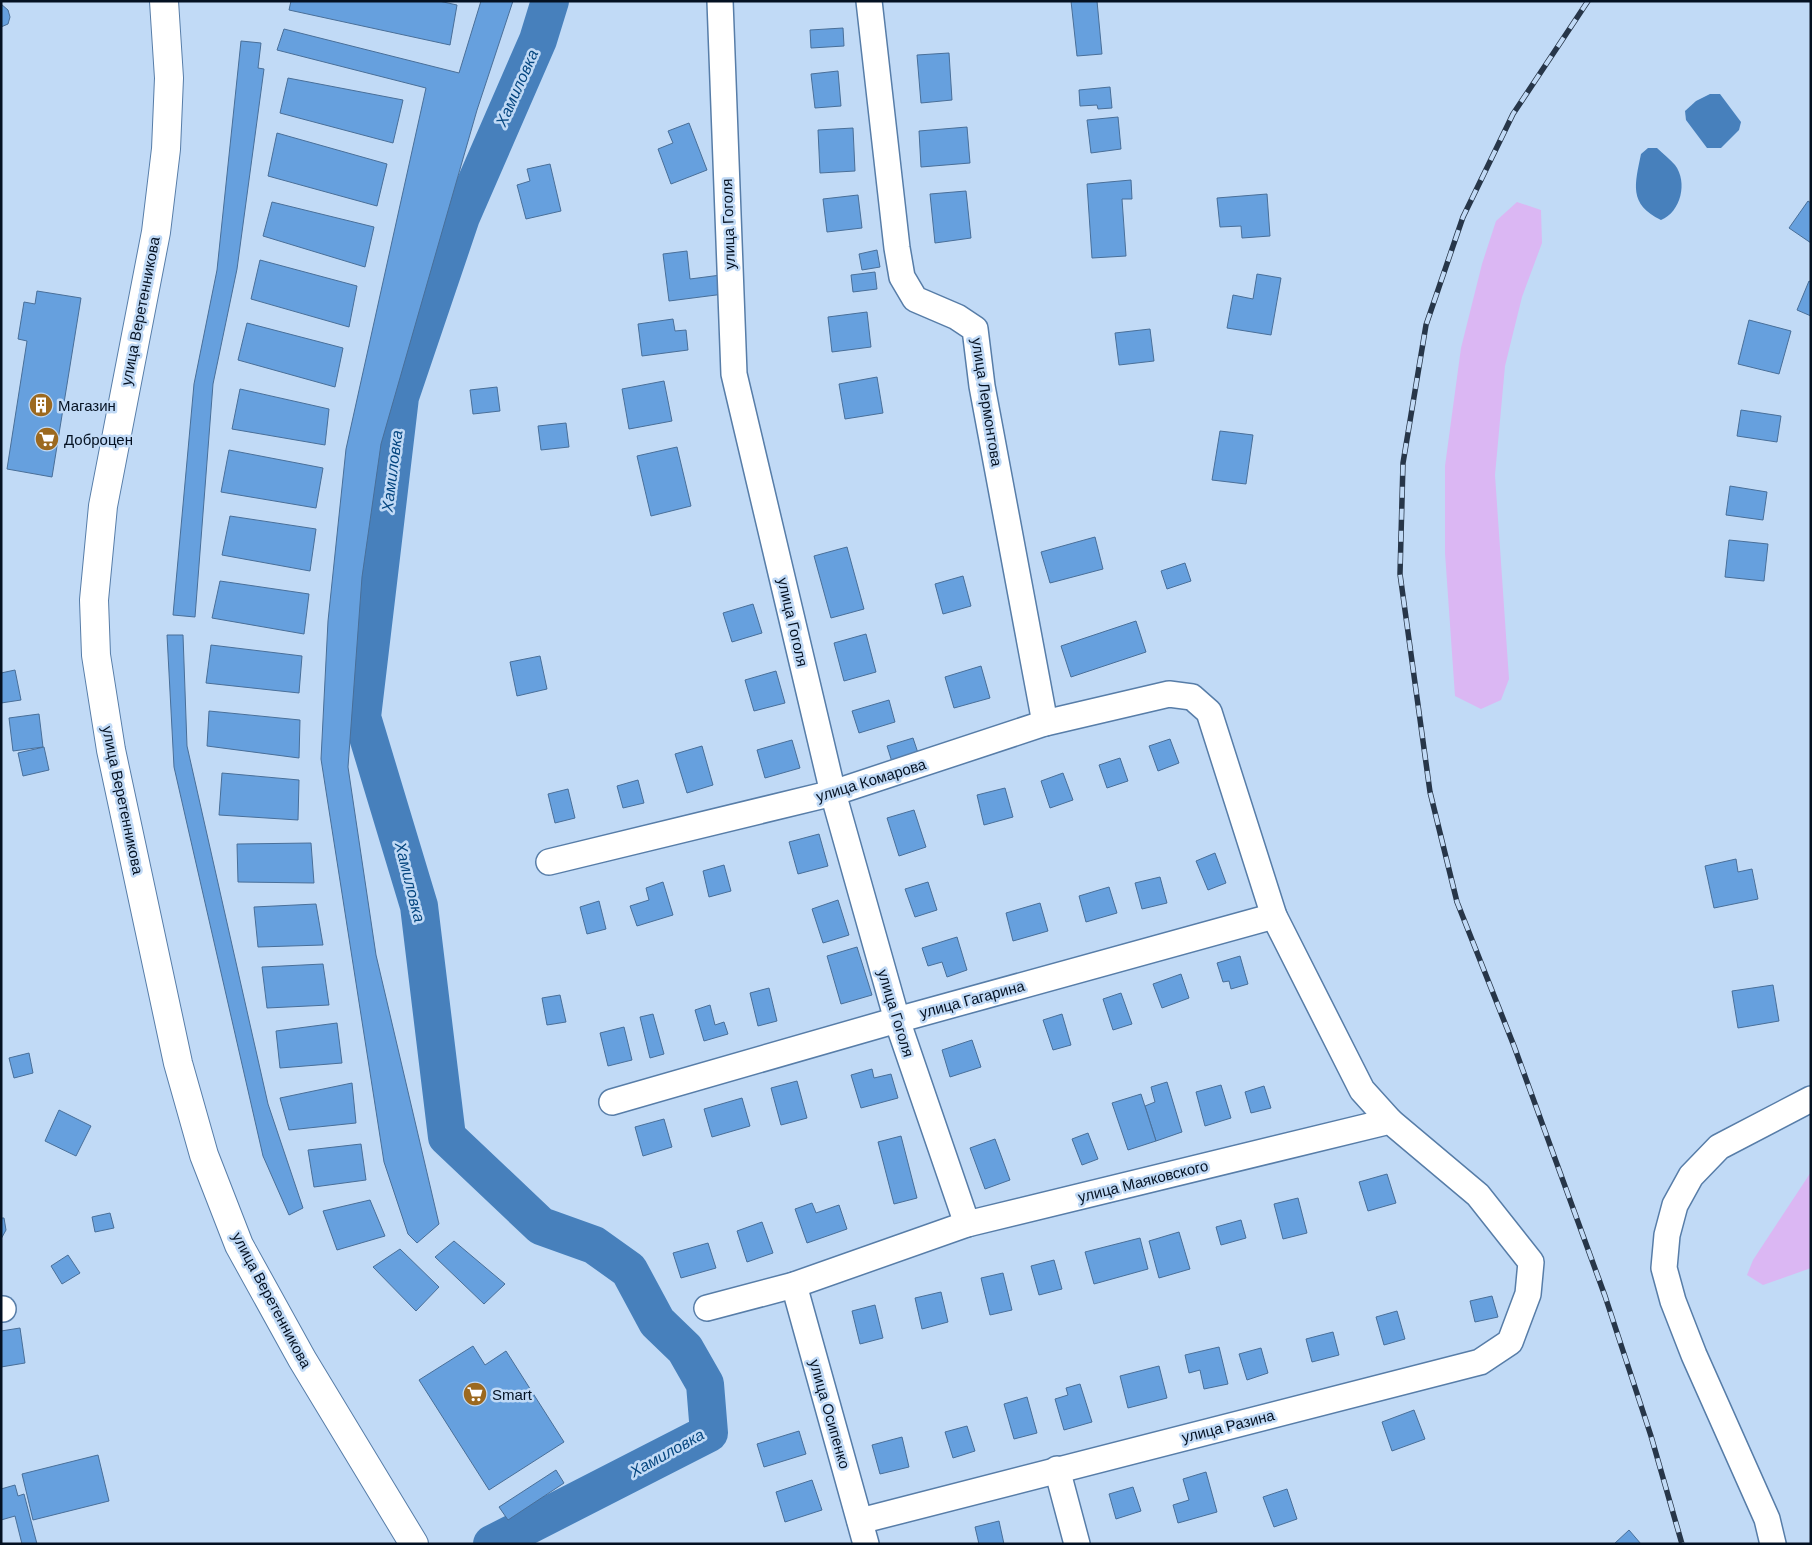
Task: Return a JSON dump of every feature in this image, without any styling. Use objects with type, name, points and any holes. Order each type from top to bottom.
[{"type":"main road","name":"улица Веретенникова","points":[[164,1],[169,78],[166,150],[156,232],[104,506],[95,591],[96,655],[111,750],[178,1063],[204,1155],[239,1245],[302,1359],[414,1544]]},
{"type":"street","name":"улица Гоголя","points":[[720,1],[734,374],[833,794],[897,1020],[967,1224]]},
{"type":"street","name":"улица Лермонтова","points":[[869,1],[897,248],[902,277],[914,299],[957,317],[975,329],[982,386],[1045,723]]},
{"type":"street","name":"улица Комарова","points":[[549,862],[833,794],[1045,723],[1169,694],[1192,697],[1209,712],[1274,916]]},
{"type":"street","name":"улица Гагарина","points":[[612,1102],[897,1020],[1274,916]]},
{"type":"street","points":[[1274,916],[1362,1090],[1390,1121]]},
{"type":"street","points":[[1773,1544],[1766,1519],[1694,1355],[1673,1301],[1664,1268],[1667,1235],[1675,1204],[1691,1176],[1719,1147],[1811,1099]]},
{"type":"street","name":"улица Маяковского","points":[[707,1308],[794,1285],[967,1224],[1390,1121]]},
{"type":"street","name":"улица Разина","points":[[863,1532],[1057,1469],[1480,1362],[1510,1342],[1528,1294],[1530,1262],[1478,1195],[1390,1121]]},
{"type":"street","name":"улица Осипенко","points":[[794,1285],[863,1532]]},
{"type":"street","points":[[1057,1469],[1077,1544]]},
{"type":"shaded area","points":[[1517,202],[1541,210],[1542,243],[1522,297],[1505,366],[1495,475],[1509,679],[1501,700],[1481,709],[1455,696],[1445,553],[1445,466],[1461,348],[1482,264],[1496,221]]},
{"type":"shaded area","points":[[1811,1172],[1811,1268],[1763,1285],[1747,1275],[1753,1260]]},
{"type":"water","points":[[1710,94],[1720,94],[1741,122],[1739,130],[1721,148],[1707,148],[1686,120],[1685,111],[1696,101]]},
{"type":"water","points":[[1648,148],[1657,148],[1671,161],[1679,172],[1681,180],[1682,188],[1678,204],[1668,216],[1661,220],[1650,214],[1643,207],[1636,192],[1641,154]]},
{"type":"building","points":[[291,1],[439,1],[457,5],[450,45],[289,10]]},
{"type":"building","points":[[481,1],[513,1],[477,110],[381,444],[362,577],[348,767],[376,955],[439,1224],[417,1243],[408,1234],[384,1162],[321,759],[328,621],[346,449],[426,88],[277,50],[284,29],[459,73]]},
{"type":"building","points":[[1071,1],[1097,1],[1102,54],[1077,56]]},
{"type":"building","points":[[1,4],[8,10],[10,17],[8,24],[1,27]]},
{"type":"building","points":[[843,28],[844,46],[811,48],[810,30]]},
{"type":"building","points":[[241,41],[261,43],[258,68],[264,69],[237,269],[213,384],[195,617],[173,615],[194,384],[217,270]]},
{"type":"building","points":[[949,53],[952,100],[921,103],[917,55]]},
{"type":"building","points":[[838,71],[841,106],[815,108],[811,74]]},
{"type":"building","points":[[288,78],[403,100],[393,143],[280,113]]},
{"type":"building","points":[[1110,87],[1112,108],[1098,109],[1097,105],[1080,106],[1079,90]]},
{"type":"building","points":[[1118,117],[1121,149],[1091,153],[1087,120]]},
{"type":"building","points":[[689,123],[707,170],[671,184],[658,149],[673,143],[668,131]]},
{"type":"building","points":[[967,127],[970,163],[921,167],[919,131]]},
{"type":"building","points":[[853,128],[855,171],[820,173],[818,130]]},
{"type":"building","points":[[277,133],[387,164],[377,206],[268,176]]},
{"type":"building","points":[[550,164],[561,211],[526,219],[517,185],[530,181],[527,169]]},
{"type":"building","points":[[1131,180],[1132,199],[1122,199],[1126,256],[1092,258],[1087,184]]},
{"type":"building","points":[[966,191],[971,238],[935,243],[930,194]]},
{"type":"building","points":[[1267,194],[1270,236],[1242,238],[1241,226],[1220,227],[1217,198]]},
{"type":"building","points":[[858,195],[862,228],[827,232],[823,199]]},
{"type":"building","points":[[1808,201],[1811,203],[1811,243],[1789,228]]},
{"type":"building","points":[[272,202],[374,227],[365,267],[263,236]]},
{"type":"building","points":[[877,250],[880,267],[862,270],[859,254]]},
{"type":"building","points":[[687,251],[690,279],[721,275],[724,294],[669,301],[663,254]]},
{"type":"building","points":[[260,260],[357,286],[349,327],[251,299]]},
{"type":"building","points":[[875,272],[877,289],[853,292],[851,275]]},
{"type":"building","points":[[1257,274],[1281,278],[1271,335],[1227,328],[1233,295],[1253,299]]},
{"type":"building","points":[[1809,281],[1811,282],[1811,316],[1797,310]]},
{"type":"building","name":"Магазин","points":[[37,291],[81,298],[52,477],[7,469],[27,341],[18,339],[24,302],[35,304]]},
{"type":"building","points":[[867,312],[871,347],[832,352],[828,317]]},
{"type":"building","points":[[673,319],[675,331],[686,330],[688,350],[642,356],[638,324]]},
{"type":"building","points":[[1749,320],[1791,331],[1779,374],[1738,364]]},
{"type":"building","points":[[247,323],[343,348],[335,387],[238,360]]},
{"type":"building","points":[[1150,329],[1154,361],[1119,365],[1115,333]]},
{"type":"building","points":[[877,377],[883,413],[845,419],[839,384]]},
{"type":"building","points":[[664,381],[672,421],[629,429],[622,389]]},
{"type":"building","points":[[497,387],[500,411],[473,414],[470,390]]},
{"type":"building","points":[[240,389],[329,409],[325,445],[232,429]]},
{"type":"building","points":[[1741,410],[1781,416],[1777,442],[1737,436]]},
{"type":"building","points":[[566,423],[569,447],[541,450],[538,426]]},
{"type":"building","points":[[1220,431],[1253,435],[1246,484],[1212,480]]},
{"type":"building","points":[[677,447],[691,506],[651,516],[637,456]]},
{"type":"building","points":[[229,450],[323,468],[316,508],[221,492]]},
{"type":"building","points":[[1730,486],[1767,492],[1763,520],[1726,515]]},
{"type":"building","points":[[230,516],[316,529],[310,571],[222,555]]},
{"type":"building","points":[[1095,537],[1103,569],[1050,583],[1041,552]]},
{"type":"building","points":[[1729,540],[1768,544],[1764,581],[1725,577]]},
{"type":"building","points":[[847,547],[864,609],[831,618],[814,556]]},
{"type":"building","points":[[1185,563],[1191,581],[1167,589],[1161,571]]},
{"type":"building","points":[[963,576],[971,606],[943,614],[935,584]]},
{"type":"building","points":[[220,581],[309,594],[304,634],[212,618]]},
{"type":"building","points":[[753,604],[762,633],[732,642],[723,613]]},
{"type":"building","points":[[1136,621],[1146,652],[1071,677],[1061,646]]},
{"type":"building","points":[[866,634],[876,672],[844,681],[834,643]]},
{"type":"building","points":[[167,635],[183,635],[187,746],[268,1104],[303,1208],[289,1215],[263,1156],[174,767]]},
{"type":"building","points":[[211,645],[302,656],[299,693],[206,683]]},
{"type":"building","points":[[540,656],[547,689],[517,696],[510,662]]},
{"type":"building","points":[[981,666],[990,698],[954,708],[945,677]]},
{"type":"building","points":[[15,670],[21,700],[1,703],[1,673]]},
{"type":"building","points":[[776,671],[785,703],[754,711],[745,680]]},
{"type":"building","points":[[889,700],[895,722],[859,733],[852,711]]},
{"type":"building","points":[[209,711],[300,720],[299,758],[207,746]]},
{"type":"building","points":[[39,714],[43,747],[13,751],[9,718]]},
{"type":"building","points":[[913,738],[918,753],[892,762],[887,746]]},
{"type":"building","points":[[1170,739],[1179,763],[1158,771],[1149,746]]},
{"type":"building","points":[[792,740],[800,768],[765,778],[757,750]]},
{"type":"building","points":[[702,746],[713,785],[687,793],[675,754]]},
{"type":"building","points":[[44,747],[49,770],[23,776],[18,753]]},
{"type":"building","points":[[1120,758],[1128,781],[1107,788],[1099,765]]},
{"type":"building","points":[[222,773],[299,780],[298,820],[219,815]]},
{"type":"building","points":[[1063,773],[1073,800],[1050,808],[1041,781]]},
{"type":"building","points":[[638,780],[644,803],[623,808],[617,786]]},
{"type":"building","points":[[1005,788],[1013,817],[984,825],[977,795]]},
{"type":"building","points":[[568,789],[575,818],[555,823],[548,794]]},
{"type":"building","points":[[914,810],[926,847],[899,856],[887,818]]},
{"type":"building","points":[[819,834],[828,866],[798,874],[789,842]]},
{"type":"building","points":[[311,843],[314,883],[238,882],[237,844]]},
{"type":"building","points":[[1215,853],[1226,883],[1208,890],[1196,861]]},
{"type":"building","points":[[1736,859],[1738,872],[1752,869],[1758,899],[1714,908],[1705,866]]},
{"type":"building","points":[[724,865],[731,891],[709,897],[703,871]]},
{"type":"building","points":[[1160,877],[1167,903],[1142,909],[1135,883]]},
{"type":"building","points":[[663,882],[673,915],[637,926],[630,906],[649,900],[646,888]]},
{"type":"building","points":[[928,882],[937,910],[915,917],[905,889]]},
{"type":"building","points":[[1109,887],[1117,913],[1086,922],[1079,896]]},
{"type":"building","points":[[838,900],[849,935],[823,943],[812,909]]},
{"type":"building","points":[[599,901],[606,929],[587,934],[580,907]]},
{"type":"building","points":[[1040,903],[1048,931],[1013,941],[1006,913]]},
{"type":"building","points":[[316,904],[323,945],[258,947],[254,907]]},
{"type":"building","points":[[957,937],[967,970],[947,977],[942,962],[928,966],[922,948]]},
{"type":"building","points":[[857,947],[872,995],[841,1004],[827,956]]},
{"type":"building","points":[[1240,956],[1248,984],[1231,989],[1229,981],[1223,982],[1217,963]]},
{"type":"building","points":[[323,964],[329,1005],[267,1008],[262,967]]},
{"type":"building","points":[[1181,974],[1189,998],[1162,1008],[1153,984]]},
{"type":"building","points":[[1773,985],[1779,1021],[1738,1028],[1732,991]]},
{"type":"building","points":[[769,988],[777,1021],[758,1026],[750,993]]},
{"type":"building","points":[[1121,993],[1132,1024],[1113,1030],[1103,999]]},
{"type":"building","points":[[560,995],[566,1022],[547,1025],[542,998]]},
{"type":"building","points":[[710,1005],[715,1025],[724,1022],[728,1034],[704,1041],[695,1010]]},
{"type":"building","points":[[653,1014],[664,1054],[650,1058],[640,1017]]},
{"type":"building","points":[[1062,1014],[1071,1045],[1053,1050],[1043,1020]]},
{"type":"building","points":[[337,1023],[342,1063],[280,1068],[276,1031]]},
{"type":"building","points":[[624,1027],[632,1060],[608,1066],[600,1033]]},
{"type":"building","points":[[972,1040],[981,1067],[950,1077],[942,1050]]},
{"type":"building","points":[[29,1053],[33,1073],[14,1078],[9,1058]]},
{"type":"building","points":[[872,1069],[874,1078],[891,1074],[898,1098],[861,1108],[851,1075]]},
{"type":"building","points":[[797,1081],[807,1118],[781,1125],[771,1088]]},
{"type":"building","points":[[1167,1082],[1182,1132],[1156,1141],[1145,1106],[1155,1102],[1151,1087]]},
{"type":"building","points":[[352,1083],[356,1123],[289,1130],[280,1098]]},
{"type":"building","points":[[1221,1085],[1231,1118],[1205,1126],[1196,1092]]},
{"type":"building","points":[[1264,1086],[1271,1108],[1251,1113],[1245,1092]]},
{"type":"building","points":[[1141,1094],[1156,1141],[1128,1150],[1112,1103]]},
{"type":"building","points":[[742,1098],[750,1126],[712,1137],[704,1109]]},
{"type":"building","points":[[59,1110],[91,1126],[76,1156],[45,1141]]},
{"type":"building","points":[[664,1119],[672,1147],[643,1156],[635,1127]]},
{"type":"building","points":[[1088,1133],[1098,1159],[1082,1165],[1072,1139]]},
{"type":"building","points":[[901,1136],[917,1198],[894,1204],[878,1142]]},
{"type":"building","points":[[995,1139],[1010,1180],[985,1189],[970,1148]]},
{"type":"building","points":[[361,1144],[366,1180],[314,1187],[308,1150]]},
{"type":"building","points":[[1387,1174],[1396,1203],[1368,1211],[1359,1182]]},
{"type":"building","points":[[1298,1198],[1307,1233],[1283,1239],[1274,1204]]},
{"type":"building","points":[[370,1200],[385,1236],[337,1250],[323,1211]]},
{"type":"building","points":[[812,1203],[816,1213],[839,1205],[847,1229],[807,1243],[795,1209]]},
{"type":"building","points":[[110,1213],[114,1228],[95,1232],[92,1217]]},
{"type":"building","points":[[1,1218],[4,1218],[6,1230],[1,1239]]},
{"type":"building","points":[[1241,1220],[1246,1238],[1221,1245],[1216,1227]]},
{"type":"building","points":[[762,1222],[773,1253],[747,1262],[737,1231]]},
{"type":"building","points":[[1179,1232],[1190,1269],[1159,1278],[1149,1241]]},
{"type":"building","points":[[1140,1238],[1148,1269],[1094,1284],[1085,1252]]},
{"type":"building","points":[[454,1241],[505,1284],[484,1304],[435,1257]]},
{"type":"building","points":[[708,1243],[716,1268],[681,1278],[673,1253]]},
{"type":"building","points":[[400,1249],[439,1287],[416,1311],[373,1267]]},
{"type":"building","points":[[68,1255],[80,1273],[62,1284],[51,1266]]},
{"type":"building","points":[[1054,1260],[1062,1289],[1039,1295],[1031,1266]]},
{"type":"building","points":[[1003,1273],[1012,1310],[990,1315],[981,1278]]},
{"type":"building","points":[[941,1292],[948,1322],[922,1329],[915,1298]]},
{"type":"building","points":[[1492,1296],[1498,1317],[1475,1322],[1470,1301]]},
{"type":"building","points":[[875,1305],[883,1338],[860,1344],[852,1311]]},
{"type":"building","points":[[1397,1311],[1405,1339],[1384,1345],[1376,1317]]},
{"type":"building","points":[[20,1328],[25,1363],[1,1367],[1,1331]]},
{"type":"building","points":[[1333,1332],[1339,1355],[1312,1362],[1306,1339]]},
{"type":"building","points":[[473,1346],[485,1365],[506,1351],[564,1442],[489,1490],[419,1380]]},
{"type":"building","points":[[1219,1347],[1228,1384],[1204,1389],[1200,1370],[1189,1373],[1185,1355]]},
{"type":"building","points":[[1261,1348],[1268,1373],[1247,1380],[1239,1354]]},
{"type":"building","points":[[1159,1366],[1167,1398],[1128,1408],[1120,1376]]},
{"type":"building","points":[[1080,1384],[1092,1422],[1064,1430],[1055,1399],[1068,1395],[1066,1388]]},
{"type":"building","points":[[1027,1397],[1037,1433],[1014,1439],[1004,1404]]},
{"type":"building","points":[[1414,1410],[1425,1439],[1392,1451],[1382,1422]]},
{"type":"building","points":[[967,1426],[975,1451],[953,1458],[945,1432]]},
{"type":"building","points":[[799,1431],[806,1454],[764,1467],[757,1444]]},
{"type":"building","points":[[902,1437],[909,1467],[880,1474],[872,1445]]},
{"type":"building","points":[[98,1455],[109,1501],[33,1520],[22,1474]]},
{"type":"building","points":[[556,1470],[564,1483],[508,1520],[499,1507]]},
{"type":"building","points":[[1206,1472],[1217,1512],[1178,1523],[1173,1505],[1189,1500],[1183,1479]]},
{"type":"building","points":[[812,1480],[822,1510],[785,1522],[776,1492]]},
{"type":"building","points":[[15,1485],[18,1496],[24,1494],[37,1544],[22,1544],[15,1516],[1,1520],[1,1489]]},
{"type":"building","points":[[1133,1487],[1141,1511],[1116,1519],[1109,1494]]},
{"type":"building","points":[[1287,1489],[1297,1519],[1274,1527],[1263,1497]]},
{"type":"building","points":[[999,1521],[1004,1544],[979,1544],[975,1527]]},
{"type":"building","points":[[1629,1530],[1641,1544],[1614,1544]]},
{"type":"waterway","name":"Хамиловка","points":[[492,1544],[709,1433],[705,1384],[685,1349],[657,1322],[629,1270],[594,1245],[541,1226],[447,1137],[419,906],[362,717],[400,397],[461,217],[538,40],[550,1]]},
{"type":"railway","points":[[1588,1],[1513,114],[1463,217],[1426,325],[1403,463],[1400,574],[1430,792],[1457,902],[1514,1046],[1605,1296],[1651,1436],[1682,1544]]},
{"type":"place","name":"Магазин","points":[[41,405]]},
{"type":"place","name":"Доброцен","points":[[47,439]]},
{"type":"place","name":"Smart","points":[[475,1394]]}]
